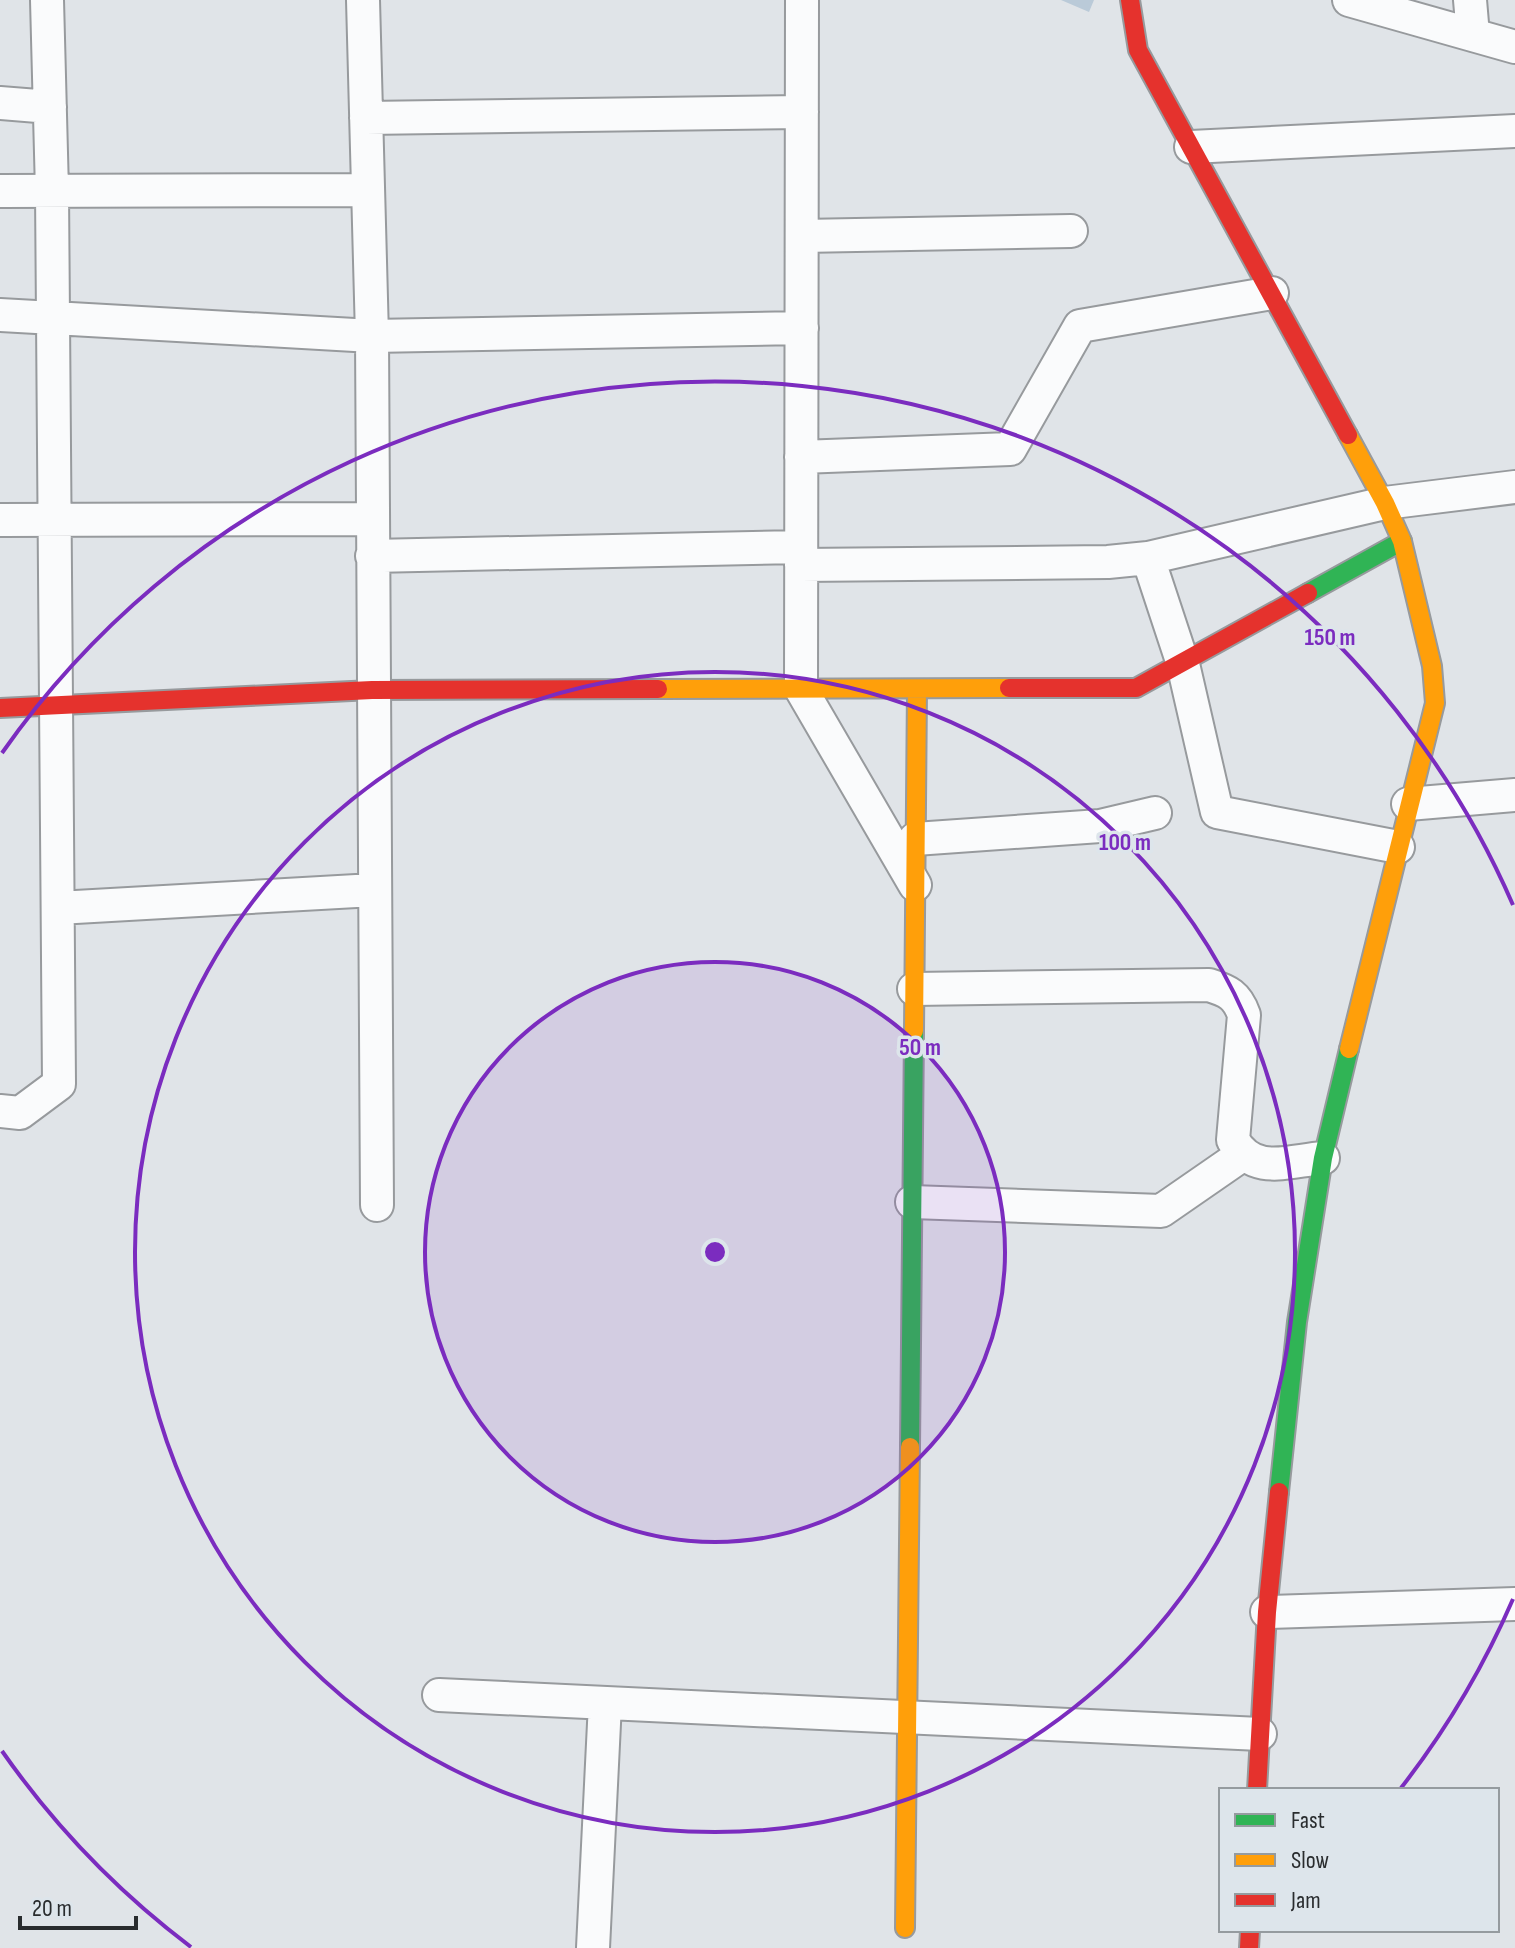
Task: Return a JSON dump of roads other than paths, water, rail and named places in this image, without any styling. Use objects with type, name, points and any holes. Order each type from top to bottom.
[{"type":"street","points":[[0,1111],[20,1113],[59,1084],[52,191],[47,0]]},
{"type":"street","points":[[363,0],[372,336],[377,1205]]},
{"type":"street","points":[[802,0],[801,689],[915,885]]},
{"type":"street","points":[[1130,0],[1138,50],[1385,503],[1402,541],[1432,666],[1435,703],[1323,1158],[1297,1322],[1267,1612],[1257,1788]]},
{"type":"street","points":[[1349,0],[1515,47]]},
{"type":"street","points":[[1470,0],[1473,35]]},
{"type":"street","points":[[0,103],[50,107]]},
{"type":"street","points":[[366,118],[802,112]]},
{"type":"street","points":[[1191,147],[1515,131]]},
{"type":"street","points":[[0,191],[368,190]]},
{"type":"street","points":[[802,236],[1071,231]]},
{"type":"street","points":[[801,457],[1010,449],[1080,326],[1272,293]]},
{"type":"street","points":[[0,315],[372,336],[802,328]]},
{"type":"street","points":[[372,556],[801,556],[1108,562],[1148,558],[1385,503],[1515,487]]},
{"type":"street","points":[[0,520],[372,519]]},
{"type":"street","points":[[0,708],[372,690],[1136,688],[1402,541]]},
{"type":"street","points":[[1148,558],[1183,664],[1217,812],[1398,847]]},
{"type":"street","points":[[905,1928],[917,689]]},
{"type":"street","points":[[1408,804],[1515,795]]},
{"type":"street","points":[[915,839],[1100,826],[1155,813]]},
{"type":"street","points":[[58,908],[374,890]]},
{"type":"street","points":[[914,989],[1209,985],[1232,992],[1240,1002],[1244,1015],[1233,1140],[1242,1155],[1258,1164],[1323,1158]]},
{"type":"street","points":[[912,1202],[1161,1211],[1242,1155]]},
{"type":"street","points":[[1267,1612],[1515,1604]]},
{"type":"street","points":[[439,1695],[1260,1734]]},
{"type":"street","points":[[593,1948],[605,1703]]}]
